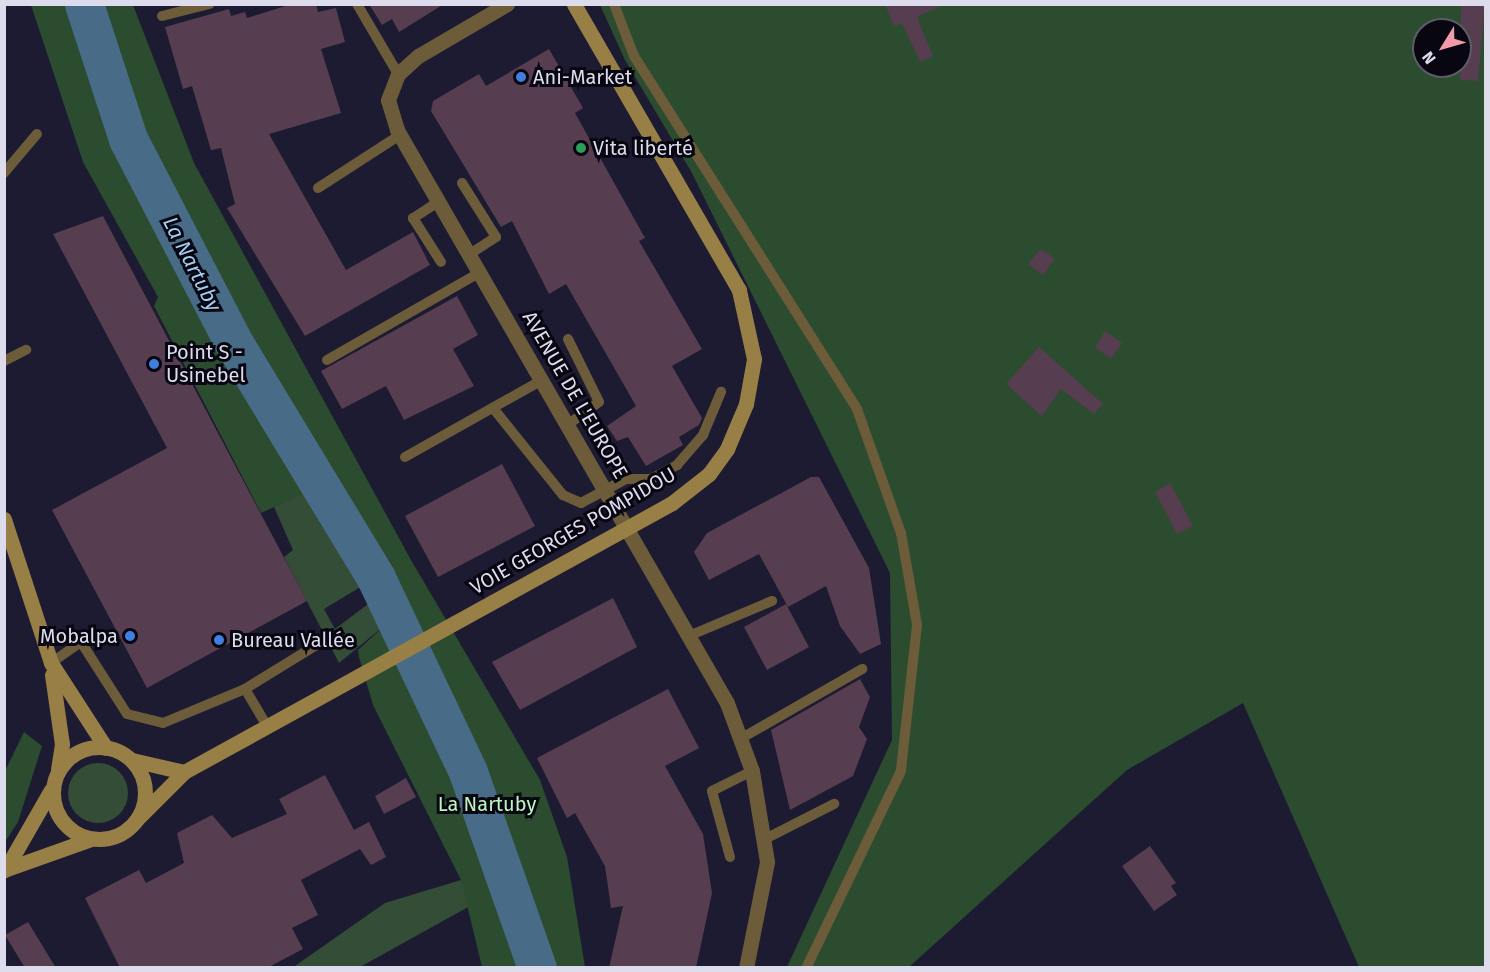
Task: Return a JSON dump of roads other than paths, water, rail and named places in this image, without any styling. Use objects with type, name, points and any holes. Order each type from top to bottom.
[{"type":"street","points":[[398,74],[418,56],[507,4]]},
{"type":"street","name":"VOIE GEORGES POMPIDOU","points":[[137,819],[184,772],[672,503],[715,465],[746,404],[753,359],[738,290],[727,264],[574,4]]},
{"type":"street","name":"AVENUE DE L'EUROPE","points":[[398,74],[388,100],[400,135],[607,492],[630,526],[691,635],[740,739],[752,771],[767,862],[746,968]]},
{"type":"street","points":[[4,519],[51,663],[62,744],[55,780],[60,818],[91,839]]},
{"type":"street","points":[[51,663],[106,748]]},
{"type":"street","points":[[5,870],[55,780],[77,752],[106,748],[150,768],[184,772]]},
{"type":"street","points":[[5,870],[91,839],[113,837],[137,819],[145,790],[127,757]]},
{"type":"lane","points":[[162,16],[209,4]]},
{"type":"lane","points":[[357,4],[398,74]]},
{"type":"lane","points":[[614,4],[634,56],[857,409],[901,533],[917,625],[901,771],[806,968]]},
{"type":"lane","points":[[4,173],[37,134]]},
{"type":"lane","points":[[318,188],[400,135]]},
{"type":"lane","points":[[462,183],[496,237],[468,255]]},
{"type":"lane","points":[[438,202],[413,218],[441,262]]},
{"type":"lane","points":[[327,360],[479,273]]},
{"type":"lane","points":[[568,339],[599,402],[569,424]]},
{"type":"lane","points":[[4,361],[26,351]]},
{"type":"lane","points":[[405,457],[542,380]]},
{"type":"lane","points":[[493,408],[562,495],[581,503],[607,492],[626,479],[651,479],[677,465],[703,435],[721,392]]},
{"type":"lane","points":[[691,635],[772,601]]},
{"type":"lane","points":[[51,663],[81,642],[127,714],[163,723],[245,689],[323,641]]},
{"type":"lane","points":[[740,739],[862,669]]},
{"type":"lane","points":[[245,689],[267,726]]},
{"type":"lane","points":[[730,857],[712,791],[752,771]]},
{"type":"lane","points":[[763,840],[834,804]]},
{"type":"waterway","name":"La Nartuby","points":[[84,4],[128,139],[235,345],[376,578],[468,772],[537,968]]},
{"type":"place","name":"Ani-Market","points":[[521,77]]},
{"type":"place","name":"Vita liberté","points":[[581,148]]},
{"type":"place","name":"Point S - Usinebel","points":[[154,364]]},
{"type":"place","name":"Mobalpa","points":[[130,636]]},
{"type":"place","name":"Bureau Vallée","points":[[219,640]]}]
